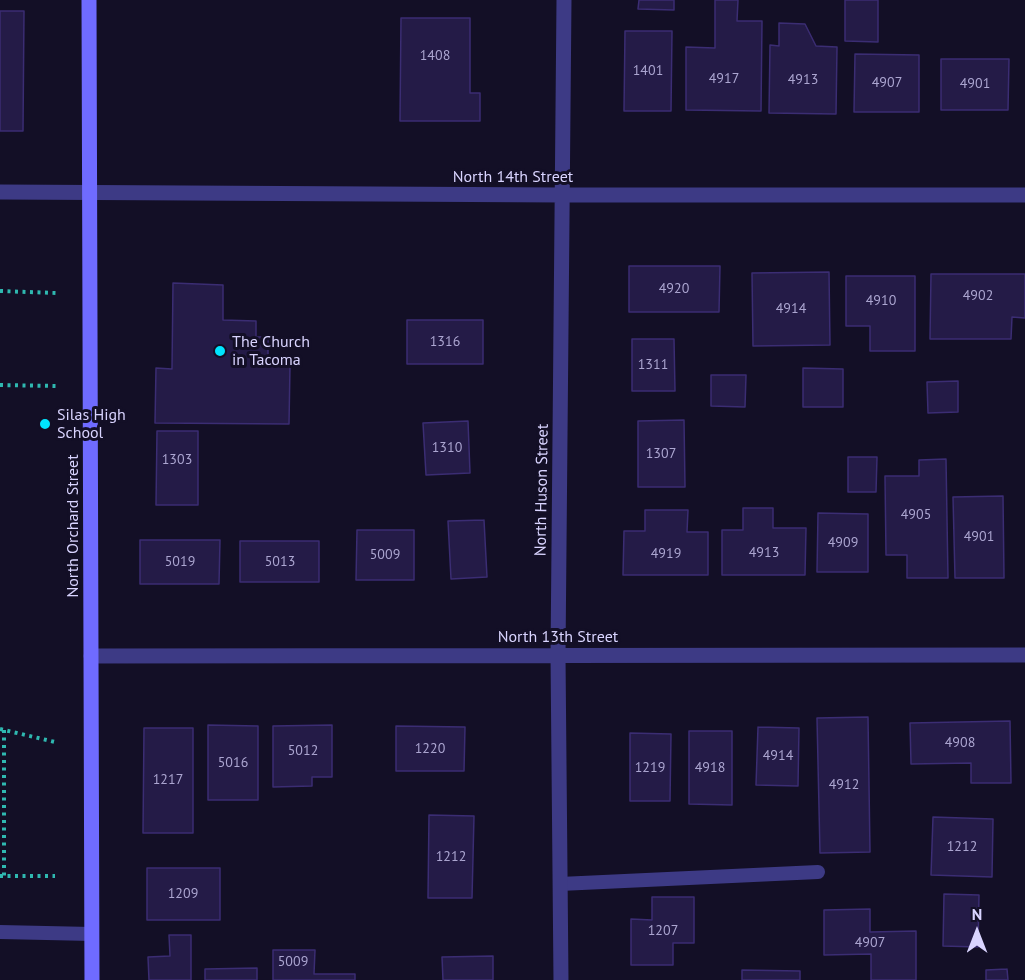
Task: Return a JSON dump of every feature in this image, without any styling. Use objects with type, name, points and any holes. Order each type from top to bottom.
[{"type":"street","name":"North Orchard Street","points":[[89,0],[92,980]]},
{"type":"street","name":"North Huson Street","points":[[561,980],[558,656],[564,0]]},
{"type":"street","name":"North 14th Street","points":[[0,192],[1025,195]]},
{"type":"street","name":"North 13th Street","points":[[91,656],[1025,655]]},
{"type":"lane","points":[[560,884],[818,872]]},
{"type":"lane","points":[[0,932],[92,934]]},
{"type":"path","points":[[0,291],[56,293]]},
{"type":"path","points":[[0,385],[56,386]]},
{"type":"path","points":[[55,742],[2,730],[2,876],[55,876]]},
{"type":"building","points":[[639,0],[674,0],[674,10],[638,9]]},
{"type":"building","points":[[715,0],[738,0],[737,21],[762,21],[761,111],[686,110],[686,47],[715,48]]},
{"type":"building","points":[[845,0],[878,0],[878,42],[845,41]]},
{"type":"building","points":[[0,11],[24,11],[23,131],[0,131]]},
{"type":"building","points":[[401,18],[470,18],[470,93],[480,93],[480,121],[400,121]]},
{"type":"building","points":[[779,23],[805,24],[816,46],[837,47],[836,114],[769,113],[770,45],[779,46]]},
{"type":"building","points":[[625,31],[672,31],[671,111],[624,111]]},
{"type":"building","points":[[855,54],[919,55],[919,112],[854,112]]},
{"type":"building","points":[[941,59],[1009,59],[1008,110],[941,110]]},
{"type":"building","points":[[629,266],[720,266],[719,312],[629,312]]},
{"type":"building","points":[[829,272],[830,345],[753,346],[752,273]]},
{"type":"building","points":[[931,274],[1025,274],[1025,318],[1012,317],[1011,339],[930,339]]},
{"type":"building","points":[[846,276],[915,276],[915,351],[870,351],[870,326],[846,326]]},
{"type":"building","name":"The Church in Tacoma","points":[[173,283],[223,285],[223,320],[256,321],[256,337],[268,337],[268,365],[290,366],[289,424],[155,423],[156,368],[172,369]]},
{"type":"building","points":[[407,320],[483,320],[483,364],[407,364]]},
{"type":"building","points":[[632,339],[674,339],[675,391],[632,391]]},
{"type":"building","points":[[803,368],[843,369],[843,407],[803,407]]},
{"type":"building","points":[[711,375],[746,375],[745,407],[711,406]]},
{"type":"building","points":[[958,381],[958,412],[928,413],[927,382]]},
{"type":"building","points":[[684,420],[685,487],[638,487],[638,421]]},
{"type":"building","points":[[468,421],[470,473],[426,475],[423,423]]},
{"type":"building","points":[[157,431],[198,431],[198,505],[156,505]]},
{"type":"building","points":[[848,457],[877,457],[876,492],[848,492]]},
{"type":"building","points":[[946,459],[948,578],[907,578],[907,555],[886,555],[885,476],[919,476],[919,460]]},
{"type":"building","points":[[1003,496],[1004,578],[955,578],[953,497]]},
{"type":"building","points":[[743,508],[773,508],[773,528],[806,528],[805,575],[722,575],[722,530],[743,530]]},
{"type":"building","points":[[645,510],[688,510],[687,532],[708,532],[708,575],[623,575],[624,531],[645,531]]},
{"type":"building","points":[[818,513],[868,514],[868,572],[817,572]]},
{"type":"building","points":[[484,520],[487,577],[451,579],[448,521]]},
{"type":"building","points":[[357,530],[414,530],[414,580],[356,580]]},
{"type":"building","points":[[140,540],[220,540],[219,584],[140,584]]},
{"type":"building","points":[[240,541],[319,541],[319,582],[240,582]]},
{"type":"building","points":[[868,717],[870,852],[820,853],[817,718]]},
{"type":"building","points":[[1010,721],[1011,783],[971,783],[971,763],[911,764],[910,723]]},
{"type":"building","points":[[208,725],[258,726],[258,800],[208,800]]},
{"type":"building","points":[[332,725],[332,777],[312,777],[312,786],[273,787],[273,726]]},
{"type":"building","points":[[396,726],[465,727],[464,771],[396,771]]},
{"type":"building","points":[[758,727],[799,728],[798,786],[756,785]]},
{"type":"building","points":[[144,728],[193,728],[193,833],[143,833]]},
{"type":"building","points":[[689,731],[732,731],[732,805],[689,804]]},
{"type":"building","points":[[630,733],[671,734],[670,801],[630,801]]},
{"type":"building","points":[[429,815],[474,816],[472,898],[428,898]]},
{"type":"building","points":[[933,817],[993,819],[992,877],[931,875]]},
{"type":"building","points":[[147,868],[220,868],[220,920],[147,920]]},
{"type":"building","points":[[944,894],[979,895],[978,947],[943,946]]},
{"type":"building","points":[[652,897],[694,897],[694,943],[673,943],[673,965],[631,965],[631,919],[652,920]]},
{"type":"building","points":[[870,909],[870,932],[916,931],[916,980],[871,980],[871,954],[824,955],[824,910]]},
{"type":"building","points":[[169,935],[191,935],[191,980],[149,980],[148,957],[170,956]]},
{"type":"building","points":[[273,950],[315,950],[314,974],[355,974],[355,980],[273,980]]},
{"type":"building","points":[[493,956],[493,980],[443,980],[442,957]]},
{"type":"building","points":[[257,968],[257,980],[205,980],[205,969]]},
{"type":"building","points":[[1007,969],[1008,980],[986,980],[986,970]]},
{"type":"building","points":[[742,970],[800,971],[800,980],[742,980]]},
{"type":"place","name":"The Church in Tacoma","points":[[220,351]]},
{"type":"place","name":"Silas High School","points":[[45,424]]}]
